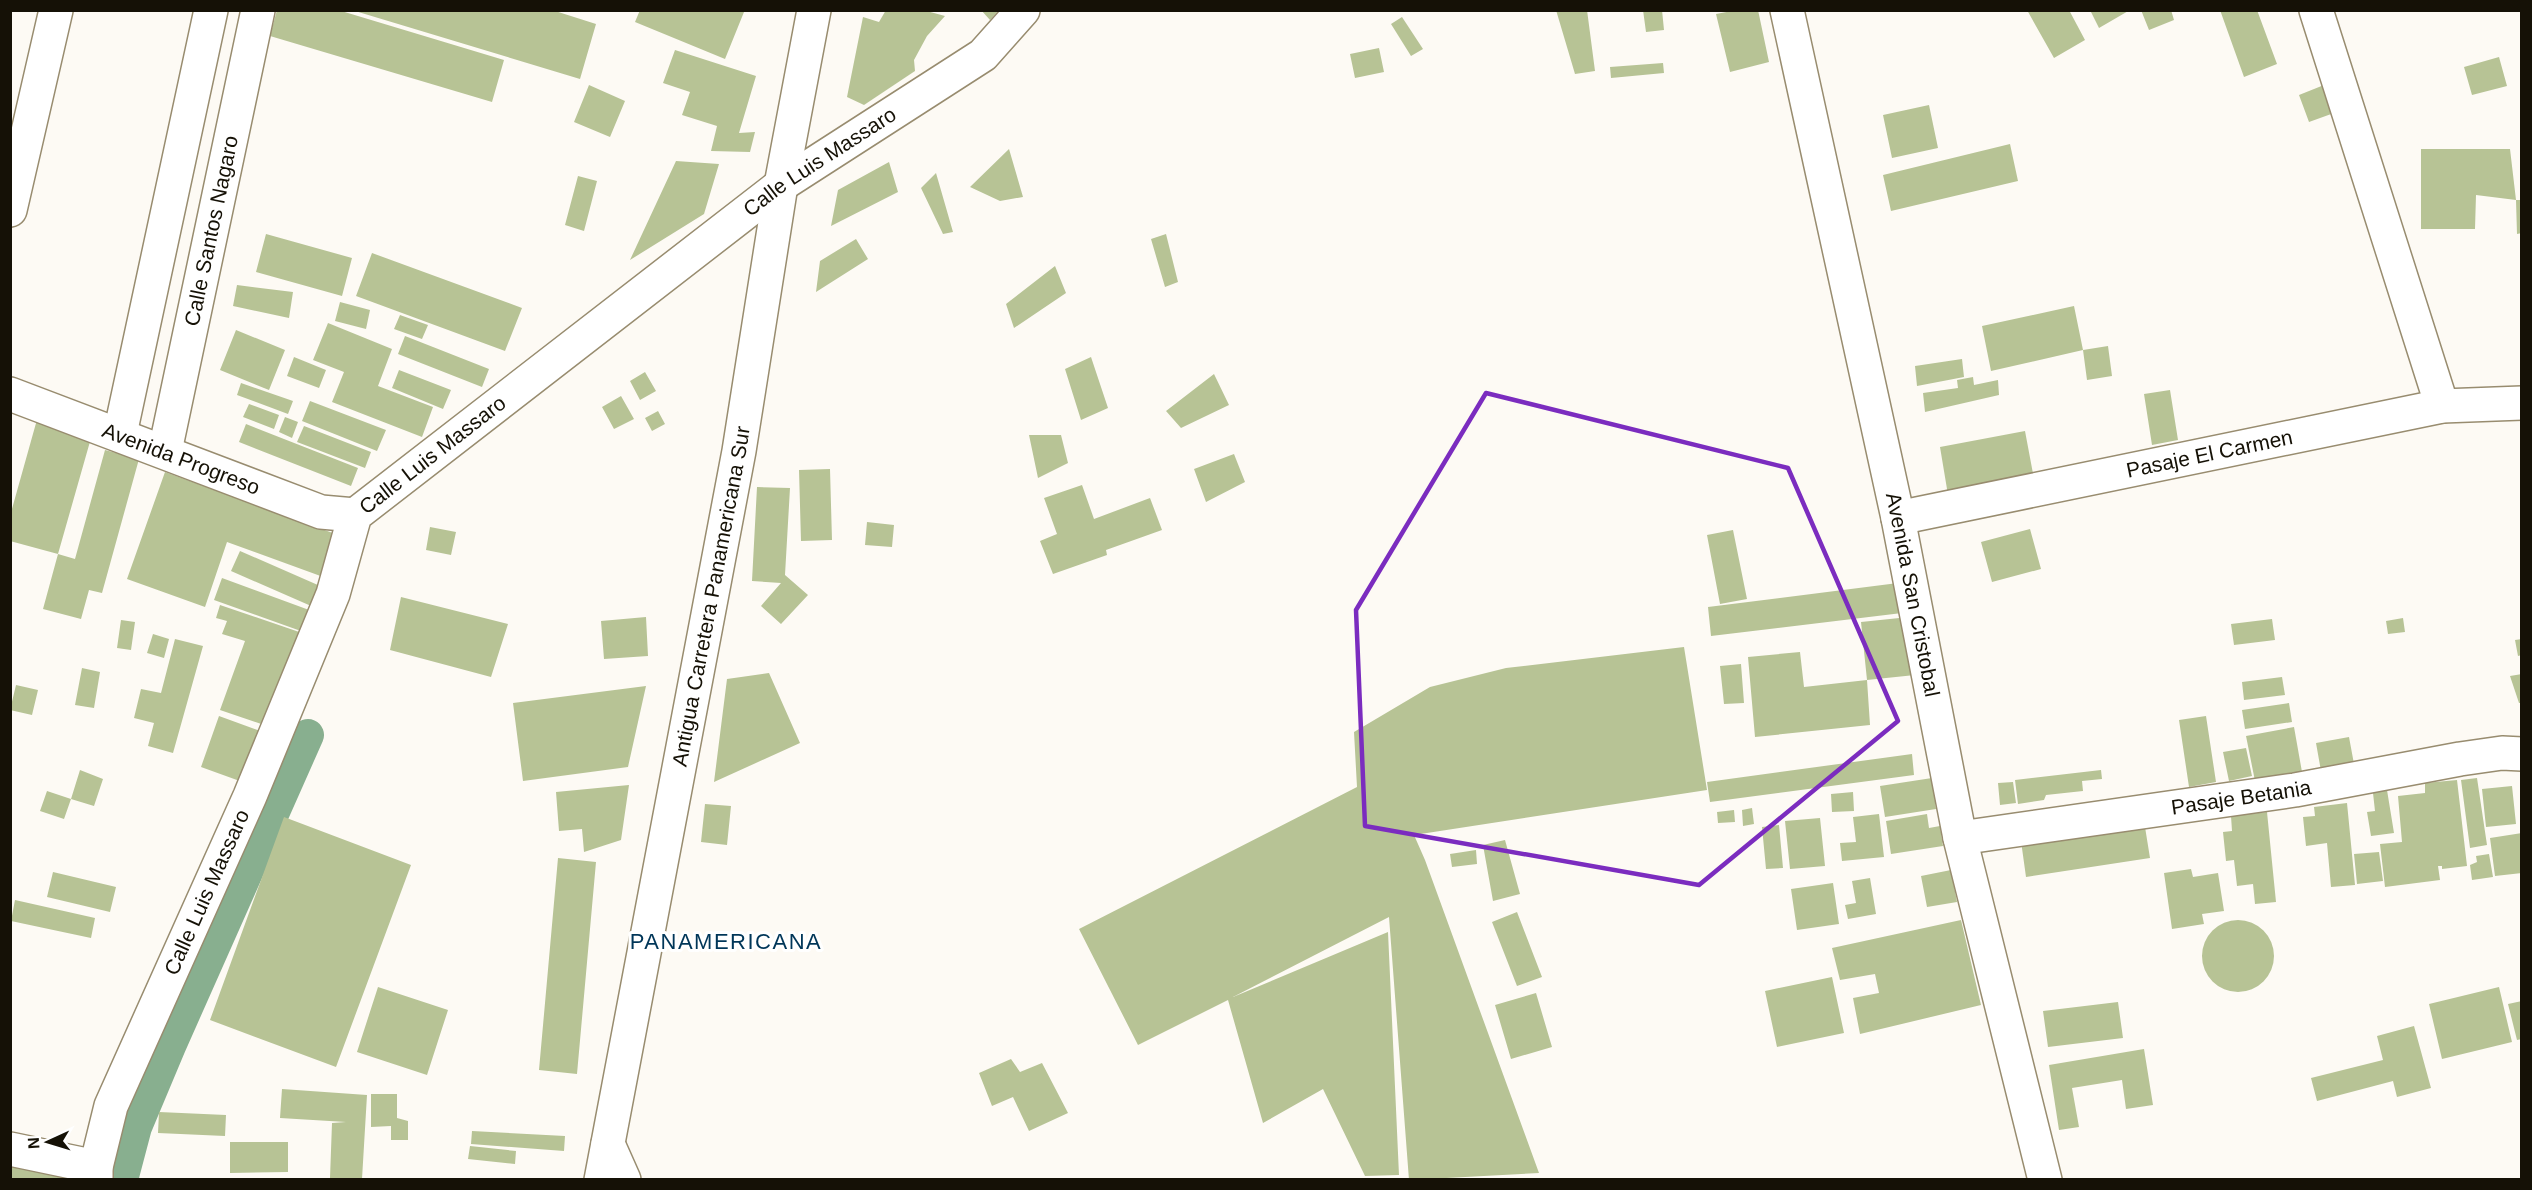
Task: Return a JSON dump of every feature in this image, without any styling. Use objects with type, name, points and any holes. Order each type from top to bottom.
[{"type":"main road","points":[[10,210],[56,10]]},
{"type":"main road","points":[[120,434],[211,10]]},
{"type":"main road","name":"Calle Santos Nagaro","points":[[165,451],[258,10]]},
{"type":"main road","name":"Antigua Carretera Panamericana Sur","points":[[601,1179],[739,452],[781,185],[814,10]]},
{"type":"main road","name":"Calle Luis Massaro","points":[[96,1173],[111,1106],[250,796],[333,594],[355,515],[781,185],[983,55],[1023,10]]},
{"type":"main road","name":"Avenida San Cristobal","points":[[1786,10],[1898,518],[1960,838],[2045,1179]]},
{"type":"main road","points":[[2316,10],[2442,406]]},
{"type":"main road","name":"Avenida Progreso","points":[[10,394],[321,512],[355,515]]},
{"type":"main road","name":"Pasaje El Carmen","points":[[1898,518],[2442,406],[2522,402]]},
{"type":"main road","name":"Pasaje Betania","points":[[1960,838],[2295,790],[2460,759],[2522,754]]},
{"type":"main road","points":[[608,1144],[624,1179]]},
{"type":"main road","points":[[10,1149],[96,1173]]},
{"type":"highlighted area","points":[[1486,393],[1788,468],[1898,721],[1699,885],[1365,826],[1356,610]]},
{"type":"building","points":[[277,10],[338,10],[504,60],[492,102],[270,36]]},
{"type":"building","points":[[552,10],[596,24],[580,79],[355,11]]},
{"type":"building","points":[[640,10],[741,10],[744,12],[725,59],[635,22]]},
{"type":"building","points":[[886,10],[923,10],[945,16],[927,36],[914,60],[915,71],[864,105],[847,97],[863,17],[879,22]]},
{"type":"building","points":[[981,10],[999,10],[990,20]]},
{"type":"building","points":[[1556,10],[1587,10],[1595,71],[1575,74]]},
{"type":"building","points":[[1643,10],[1662,10],[1664,30],[1646,32]]},
{"type":"building","points":[[1737,10],[1758,10],[1769,62],[1730,72],[1716,14]]},
{"type":"building","points":[[2027,10],[2069,10],[2085,40],[2054,58]]},
{"type":"building","points":[[2090,10],[2130,10],[2099,28]]},
{"type":"building","points":[[2141,10],[2171,10],[2174,20],[2149,30]]},
{"type":"building","points":[[2220,10],[2257,10],[2277,64],[2244,77]]},
{"type":"building","points":[[1402,17],[1423,49],[1411,56],[1391,24]]},
{"type":"building","points":[[1379,48],[1384,72],[1355,78],[1350,54]]},
{"type":"building","points":[[675,50],[756,76],[739,133],[755,132],[750,152],[711,151],[717,126],[682,115],[690,92],[663,83]]},
{"type":"building","points":[[2499,57],[2507,86],[2472,95],[2464,67]]},
{"type":"building","points":[[1663,63],[1664,73],[1611,78],[1610,67]]},
{"type":"building","points":[[589,85],[625,101],[610,137],[574,122]]},
{"type":"building","points":[[2324,85],[2334,113],[2309,122],[2299,95]]},
{"type":"building","points":[[1929,105],[1938,148],[1892,158],[1883,115]]},
{"type":"building","points":[[2010,144],[2018,181],[1891,211],[1883,175]]},
{"type":"building","points":[[1009,149],[1023,197],[1000,201],[970,187]]},
{"type":"building","points":[[2421,149],[2510,149],[2516,200],[2476,195],[2475,229],[2421,229]]},
{"type":"building","points":[[676,161],[719,164],[704,214],[630,260]]},
{"type":"building","points":[[889,162],[898,192],[831,226],[838,190]]},
{"type":"building","points":[[936,173],[953,232],[943,234],[921,188]]},
{"type":"building","points":[[578,176],[597,181],[584,231],[565,225]]},
{"type":"building","points":[[2516,200],[2522,200],[2522,233],[2517,234]]},
{"type":"building","points":[[266,234],[352,258],[342,296],[256,272]]},
{"type":"building","points":[[1166,234],[1178,282],[1165,287],[1151,239]]},
{"type":"building","points":[[856,239],[868,259],[816,292],[820,261]]},
{"type":"building","points":[[372,253],[522,308],[505,351],[356,296]]},
{"type":"building","points":[[1055,266],[1066,293],[1014,328],[1006,304]]},
{"type":"building","points":[[237,285],[293,292],[289,318],[233,306]]},
{"type":"building","points":[[340,302],[370,310],[366,329],[335,321]]},
{"type":"building","points":[[2074,306],[2083,350],[1991,371],[1982,326]]},
{"type":"building","points":[[400,315],[428,325],[422,339],[394,329]]},
{"type":"building","points":[[328,323],[392,349],[378,386],[433,407],[422,437],[332,402],[344,372],[313,360]]},
{"type":"building","points":[[236,330],[285,350],[269,390],[220,370]]},
{"type":"building","points":[[405,336],[489,369],[482,387],[398,354]]},
{"type":"building","points":[[2108,346],[2112,376],[2087,380],[2083,350]]},
{"type":"building","points":[[294,357],[326,370],[319,388],[287,376]]},
{"type":"building","points":[[1091,357],[1108,408],[1081,420],[1065,369]]},
{"type":"building","points":[[1962,359],[1964,377],[1917,386],[1915,366]]},
{"type":"building","points":[[399,370],[451,390],[443,409],[392,388]]},
{"type":"building","points":[[645,372],[656,391],[640,400],[630,381]]},
{"type":"building","points":[[1214,374],[1229,405],[1181,428],[1166,411]]},
{"type":"building","points":[[1973,377],[1974,385],[1998,380],[1999,395],[1925,412],[1923,393],[1958,388],[1957,380]]},
{"type":"building","points":[[241,383],[293,401],[288,414],[237,395]]},
{"type":"building","points":[[2170,390],[2178,440],[2152,445],[2144,394]]},
{"type":"building","points":[[621,396],[634,419],[614,429],[602,407]]},
{"type":"building","points":[[310,401],[386,430],[377,451],[302,421]]},
{"type":"building","points":[[249,404],[279,415],[274,429],[243,417]]},
{"type":"building","points":[[658,411],[665,424],[652,431],[645,418]]},
{"type":"building","points":[[38,416],[93,431],[58,554],[10,541],[10,516]]},
{"type":"building","points":[[285,417],[298,422],[292,438],[279,432]]},
{"type":"building","points":[[246,424],[358,468],[351,486],[239,442]]},
{"type":"building","points":[[304,426],[371,452],[365,468],[297,442]]},
{"type":"building","points":[[2025,431],[2034,479],[1948,495],[1940,447]]},
{"type":"building","points":[[1029,435],[1061,435],[1068,463],[1038,478]]},
{"type":"building","points":[[105,450],[139,459],[102,593],[89,590],[81,619],[43,609],[58,554],[75,559]]},
{"type":"building","points":[[1234,454],[1245,482],[1206,502],[1194,469]]},
{"type":"building","points":[[830,469],[832,540],[801,541],[799,470]]},
{"type":"building","points":[[165,472],[341,536],[326,578],[227,542],[205,607],[127,579]]},
{"type":"building","points":[[1082,485],[1094,519],[1150,498],[1162,530],[1106,550],[1107,555],[1053,574],[1040,541],[1057,534],[1044,498]]},
{"type":"building","points":[[757,487],[790,488],[785,575],[808,595],[781,624],[761,606],[781,583],[752,581]]},
{"type":"building","points":[[867,522],[894,525],[892,547],[865,545]]},
{"type":"building","points":[[430,527],[456,532],[451,555],[426,550]]},
{"type":"building","points":[[2030,529],[2041,569],[1992,582],[1981,542]]},
{"type":"building","points":[[1733,530],[1747,599],[1720,604],[1707,535]]},
{"type":"building","points":[[240,551],[327,589],[318,609],[231,571]]},
{"type":"building","points":[[222,578],[320,614],[312,635],[214,600]]},
{"type":"building","points":[[1898,583],[1902,613],[1711,636],[1708,607]]},
{"type":"building","points":[[401,597],[508,624],[491,677],[390,650]]},
{"type":"building","points":[[220,605],[305,634],[270,727],[220,710],[245,641],[222,634],[227,621],[216,618]]},
{"type":"building","points":[[646,617],[648,656],[604,659],[601,621]]},
{"type":"building","points":[[1909,617],[1915,675],[1867,680],[1861,622]]},
{"type":"building","points":[[2403,618],[2405,632],[2388,634],[2386,621]]},
{"type":"building","points":[[2272,619],[2275,640],[2234,645],[2231,624]]},
{"type":"building","points":[[121,620],[135,622],[131,650],[117,648]]},
{"type":"building","points":[[153,634],[169,639],[164,658],[147,653]]},
{"type":"building","points":[[175,639],[203,646],[173,753],[148,746],[154,723],[134,718],[141,689],[161,693]]},
{"type":"building","points":[[2522,639],[2522,655],[2518,656],[2515,640]]},
{"type":"building","points":[[1684,647],[1707,790],[1414,835],[1539,1173],[1409,1180],[1389,917],[1233,997],[1388,932],[1399,1175],[1365,1176],[1323,1089],[1263,1123],[1228,1000],[1138,1045],[1079,929],[1357,787],[1354,732],[1430,687],[1506,668]]},
{"type":"building","points":[[1800,652],[1804,687],[1867,680],[1870,725],[1755,737],[1748,657]]},
{"type":"building","points":[[1741,664],[1744,703],[1724,704],[1720,666]]},
{"type":"building","points":[[82,668],[100,672],[94,708],[75,705]]},
{"type":"building","points":[[769,673],[800,743],[714,782],[727,679]]},
{"type":"building","points":[[2522,674],[2522,703],[2519,703],[2510,676]]},
{"type":"building","points":[[2282,677],[2285,695],[2244,700],[2242,682]]},
{"type":"building","points":[[16,685],[38,690],[32,715],[10,710]]},
{"type":"building","points":[[646,686],[628,767],[523,781],[513,703]]},
{"type":"building","points":[[2289,703],[2292,722],[2245,729],[2242,710]]},
{"type":"building","points":[[219,716],[266,733],[248,784],[201,767]]},
{"type":"building","points":[[2206,716],[2216,782],[2189,787],[2179,720]]},
{"type":"building","points":[[2294,727],[2302,772],[2255,781],[2246,736]]},
{"type":"building","points":[[2349,737],[2354,764],[2321,771],[2316,743]]},
{"type":"building","points":[[2246,748],[2252,776],[2229,781],[2223,752]]},
{"type":"building","points":[[1912,754],[1914,775],[1710,802],[1707,782]]},
{"type":"building","points":[[80,770],[103,779],[94,806],[71,799]]},
{"type":"building","points":[[2101,770],[2102,779],[2082,781],[2083,791],[2046,795],[2044,800],[2018,804],[2015,780]]},
{"type":"building","points":[[1932,778],[1936,809],[1885,817],[1880,786]]},
{"type":"building","points":[[2477,778],[2487,845],[2470,848],[2461,780]]},
{"type":"building","points":[[2457,780],[2467,866],[2442,869],[2442,866],[2438,866],[2440,880],[2385,887],[2380,844],[2402,842],[2398,796],[2425,793],[2425,783]]},
{"type":"building","points":[[2013,782],[2016,803],[2000,805],[1998,783]]},
{"type":"building","points":[[629,785],[621,840],[584,852],[582,829],[559,831],[556,792]]},
{"type":"building","points":[[2512,786],[2516,824],[2486,827],[2482,789]]},
{"type":"building","points":[[2387,790],[2394,833],[2371,836],[2367,812],[2375,811],[2373,793]]},
{"type":"building","points":[[47,791],[71,799],[64,819],[40,811]]},
{"type":"building","points":[[1853,792],[1854,811],[1832,812],[1831,794]]},
{"type":"building","points":[[2347,803],[2355,885],[2331,887],[2327,843],[2306,846],[2303,817],[2315,816],[2314,807]]},
{"type":"building","points":[[705,804],[731,806],[727,845],[701,842]]},
{"type":"building","points":[[1752,808],[1754,824],[1743,826],[1742,810]]},
{"type":"building","points":[[1734,810],[1735,822],[1718,823],[1717,812]]},
{"type":"building","points":[[2267,812],[2276,902],[2255,904],[2253,884],[2237,886],[2234,860],[2226,861],[2223,832],[2232,831],[2231,816]]},
{"type":"building","points":[[1879,814],[1884,857],[1842,861],[1840,843],[1856,842],[1853,817]]},
{"type":"building","points":[[1927,814],[1929,828],[1940,826],[1943,846],[1891,854],[1886,821]]},
{"type":"building","points":[[284,817],[411,865],[336,1067],[210,1020]]},
{"type":"building","points":[[1820,818],[1825,866],[1790,869],[1785,821]]},
{"type":"building","points":[[2138,824],[2139,830],[2145,827],[2150,858],[2026,877],[2021,841]]},
{"type":"building","points":[[1779,825],[1783,868],[1766,869],[1762,827]]},
{"type":"building","points":[[2522,833],[2522,873],[2495,876],[2490,838]]},
{"type":"building","points":[[1505,840],[1520,894],[1493,901],[1483,845]]},
{"type":"building","points":[[1476,850],[1477,864],[1452,867],[1450,854]]},
{"type":"building","points":[[2379,852],[2383,881],[2357,884],[2354,854]]},
{"type":"building","points":[[2489,854],[2493,877],[2472,880],[2470,865],[2477,862],[2476,856]]},
{"type":"building","points":[[558,858],[596,862],[577,1074],[539,1070]]},
{"type":"building","points":[[2191,869],[2193,877],[2218,873],[2224,911],[2202,914],[2204,924],[2172,929],[2164,873]]},
{"type":"building","points":[[1951,870],[1957,902],[1927,907],[1921,876]]},
{"type":"building","points":[[53,872],[116,887],[110,912],[47,897]]},
{"type":"building","points":[[1870,878],[1876,914],[1848,919],[1845,905],[1856,903],[1852,881]]},
{"type":"building","points":[[1833,883],[1839,924],[1797,930],[1791,889]]},
{"type":"building","points":[[15,900],[95,918],[91,938],[11,921]]},
{"type":"building","points":[[1517,912],[1542,977],[1517,986],[1492,922]]},
{"type":"building","points":[[1961,920],[1981,1005],[1860,1034],[1853,998],[1879,993],[1875,974],[1840,980],[1832,948]]},
{"type":"building","points":[[2238,920],[2258,926],[2268,936],[2274,956],[2268,976],[2258,986],[2238,992],[2218,986],[2208,976],[2202,956],[2208,936],[2218,926]]},
{"type":"building","points":[[1832,977],[1844,1033],[1777,1047],[1765,991]]},
{"type":"building","points":[[378,987],[448,1010],[427,1075],[357,1052]]},
{"type":"building","points":[[2499,987],[2512,1042],[2442,1059],[2429,1004]]},
{"type":"building","points":[[1536,993],[1552,1047],[1511,1059],[1495,1005]]},
{"type":"building","points":[[2522,1001],[2522,1039],[2517,1040],[2508,1004]]},
{"type":"building","points":[[2118,1002],[2123,1038],[2048,1047],[2043,1011]]},
{"type":"building","points":[[2414,1026],[2431,1088],[2397,1097],[2393,1081],[2317,1101],[2311,1078],[2383,1060],[2377,1036]]},
{"type":"building","points":[[2144,1049],[2153,1105],[2126,1109],[2122,1080],[2072,1088],[2079,1127],[2059,1130],[2049,1065]]},
{"type":"building","points":[[1011,1059],[1020,1072],[1042,1063],[1068,1113],[1029,1131],[1013,1097],[992,1106],[979,1073]]},
{"type":"building","points":[[282,1089],[367,1095],[362,1179],[330,1178],[332,1123],[346,1122],[280,1118]]},
{"type":"building","points":[[371,1094],[397,1094],[397,1118],[408,1121],[408,1140],[391,1140],[391,1126],[371,1127]]},
{"type":"building","points":[[159,1112],[226,1115],[225,1136],[158,1133]]},
{"type":"building","points":[[472,1131],[565,1136],[564,1151],[471,1144]]},
{"type":"building","points":[[230,1142],[288,1142],[288,1172],[230,1173]]},
{"type":"building","points":[[470,1146],[516,1151],[515,1164],[468,1159]]},
{"type":"building","points":[[10,1166],[70,1178],[70,1180],[10,1180]]},
{"type":"waterway","points":[[122,1180],[136,1127],[308,735]]},
{"type":"district","name":"PANAMERICANA","points":[[726,941]]}]
